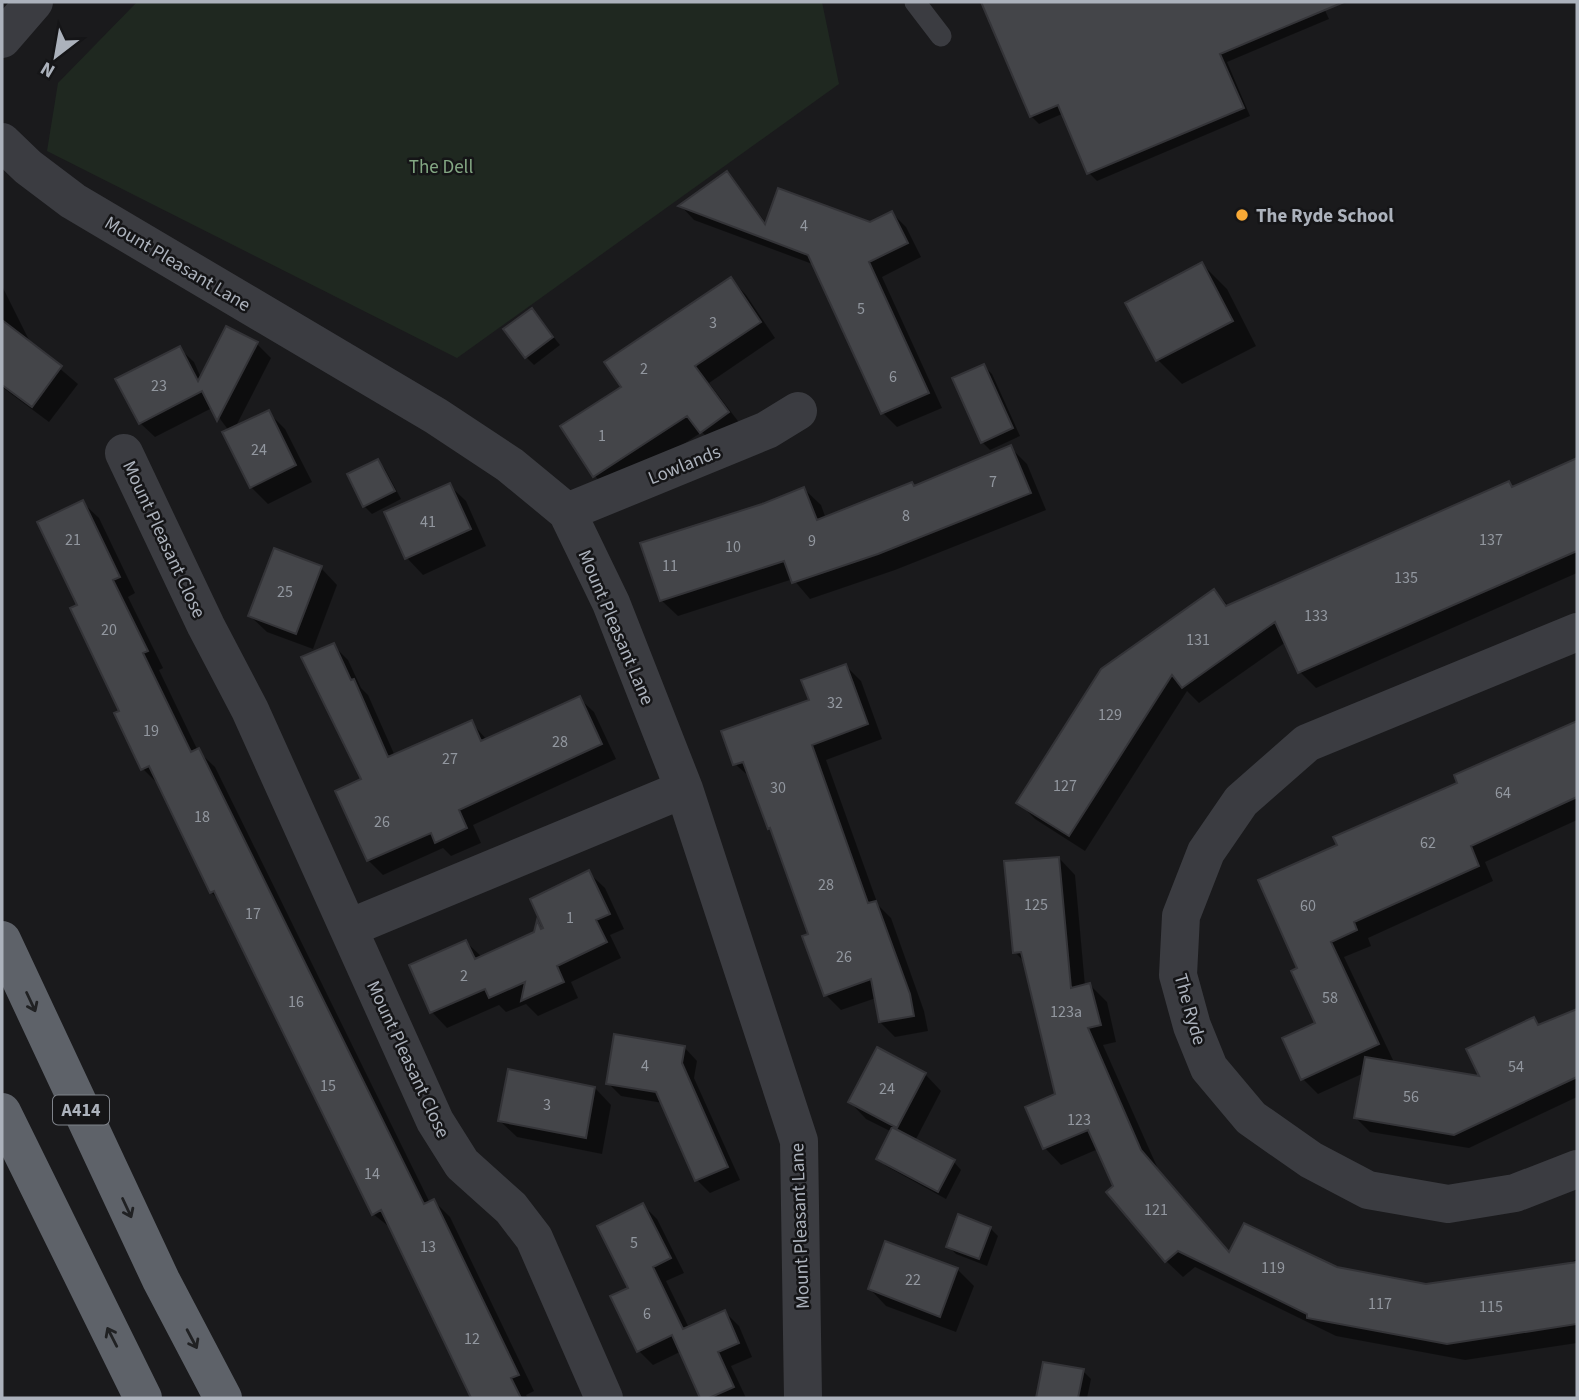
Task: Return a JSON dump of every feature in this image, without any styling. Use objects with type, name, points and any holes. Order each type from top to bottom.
[{"type":"highway","name":"A414","points":[[2,940],[161,1280],[223,1398]]},
{"type":"highway","points":[[2,1112],[143,1398]]},
{"type":"street","points":[[2,39],[34,2]]},
{"type":"street","name":"Mount Pleasant Lane","points":[[2,142],[73,201],[436,416],[510,465],[567,512],[611,603],[684,789],[799,1141],[803,1398]]},
{"type":"street","name":"Lowlands","points":[[567,512],[766,430],[798,411]]},
{"type":"street","name":"Mount Pleasant Close","points":[[124,453],[205,626],[250,710],[435,1121],[462,1164],[511,1208],[534,1238],[604,1398]]},
{"type":"street","name":"The Ryde","points":[[1577,632],[1307,743],[1241,801],[1206,852],[1181,916],[1178,975],[1192,1026],[1209,1068],[1251,1118],[1311,1160],[1367,1190],[1447,1204],[1515,1193],[1577,1169]]},
{"type":"street","points":[[349,928],[684,789]]},
{"type":"lane","points":[[915,2],[941,36]]},
{"type":"green space","name":"The Dell","points":[[137,2],[822,2],[839,84],[457,358],[47,151],[58,83]]},
{"type":"building","points":[[981,2],[1344,2],[1220,54],[1244,108],[1087,174],[1058,105],[1030,117]]},
{"type":"building","points":[[727,171],[765,224],[778,188],[870,222],[892,211],[908,243],[869,262],[929,393],[881,414],[808,255],[678,206]]},
{"type":"building","points":[[1202,262],[1233,321],[1156,361],[1125,303]]},
{"type":"building","points":[[731,277],[761,322],[695,366],[729,412],[700,433],[687,416],[593,477],[560,426],[621,387],[604,362]]},
{"type":"building","points":[[532,308],[553,337],[525,358],[503,329]]},
{"type":"building","points":[[2,320],[62,366],[32,407],[2,385]]},
{"type":"building","points":[[226,326],[258,342],[217,421],[202,391],[139,424],[115,379],[180,346],[198,381]]},
{"type":"building","points":[[984,364],[1013,428],[981,443],[952,378]]},
{"type":"building","points":[[269,410],[296,465],[250,488],[222,432]]},
{"type":"building","points":[[1011,445],[1031,493],[878,554],[792,583],[784,561],[660,601],[640,543],[762,504],[804,487],[817,520],[912,482],[914,486]]},
{"type":"building","points":[[1577,458],[1577,551],[1298,673],[1275,622],[1182,688],[1172,675],[1069,836],[1016,803],[1101,669],[1214,589],[1226,606],[1509,481],[1512,487]]},
{"type":"building","points":[[378,459],[395,491],[363,507],[347,474]]},
{"type":"building","points":[[450,483],[471,529],[405,559],[384,512]]},
{"type":"building","points":[[83,500],[120,577],[113,580],[148,651],[143,653],[191,752],[199,748],[424,1204],[434,1199],[519,1375],[511,1378],[521,1398],[471,1398],[381,1210],[372,1215],[214,891],[210,893],[149,766],[141,770],[114,713],[119,711],[70,608],[77,605],[37,522]]},
{"type":"building","points":[[274,548],[322,566],[296,634],[248,616]]},
{"type":"building","points":[[334,643],[351,680],[354,679],[388,757],[472,720],[481,741],[580,696],[602,744],[459,810],[467,828],[435,843],[431,833],[367,861],[335,791],[361,779],[301,657]]},
{"type":"building","points":[[846,664],[868,724],[812,745],[868,903],[876,901],[910,994],[914,1016],[879,1022],[871,979],[824,996],[802,936],[808,934],[770,828],[768,829],[743,762],[733,765],[721,731],[809,700],[801,680]]},
{"type":"building","points":[[1577,721],[1577,797],[1471,846],[1479,866],[1354,922],[1357,930],[1331,942],[1379,1044],[1301,1080],[1282,1038],[1315,1023],[1291,971],[1297,968],[1258,880],[1337,845],[1333,837],[1457,783],[1454,775]]},
{"type":"building","points":[[1059,857],[1071,988],[1090,983],[1101,1025],[1088,1028],[1141,1150],[1229,1252],[1244,1223],[1337,1267],[1426,1284],[1577,1262],[1577,1324],[1447,1344],[1307,1318],[1307,1314],[1178,1251],[1165,1262],[1106,1192],[1113,1186],[1088,1130],[1043,1149],[1025,1107],[1055,1094],[1021,952],[1013,953],[1004,861]]},
{"type":"building","points":[[589,870],[610,914],[596,920],[607,942],[557,966],[564,982],[521,1001],[525,982],[489,998],[485,989],[430,1013],[409,965],[466,940],[475,959],[534,932],[537,920],[541,929],[543,928],[530,899]]},
{"type":"building","points":[[1577,1009],[1577,1077],[1454,1135],[1354,1118],[1365,1057],[1479,1076],[1466,1049],[1534,1017],[1538,1025]]},
{"type":"building","points":[[614,1034],[685,1046],[682,1063],[728,1167],[695,1181],[656,1092],[606,1084]]},
{"type":"building","points":[[877,1047],[926,1073],[897,1128],[848,1102]]},
{"type":"building","points":[[508,1069],[595,1087],[586,1138],[498,1121]]},
{"type":"building","points":[[892,1127],[955,1160],[938,1192],[876,1159]]},
{"type":"building","points":[[643,1203],[671,1258],[653,1267],[683,1329],[725,1310],[739,1343],[718,1352],[734,1387],[709,1398],[700,1398],[672,1335],[637,1352],[610,1296],[628,1288],[597,1226]]},
{"type":"building","points":[[958,1214],[991,1227],[979,1259],[946,1247]]},
{"type":"building","points":[[885,1241],[958,1268],[940,1317],[868,1289]]},
{"type":"building","points":[[1043,1362],[1084,1369],[1078,1398],[1036,1398]]},
{"type":"place","name":"The Ryde School","points":[[1242,215]]}]
